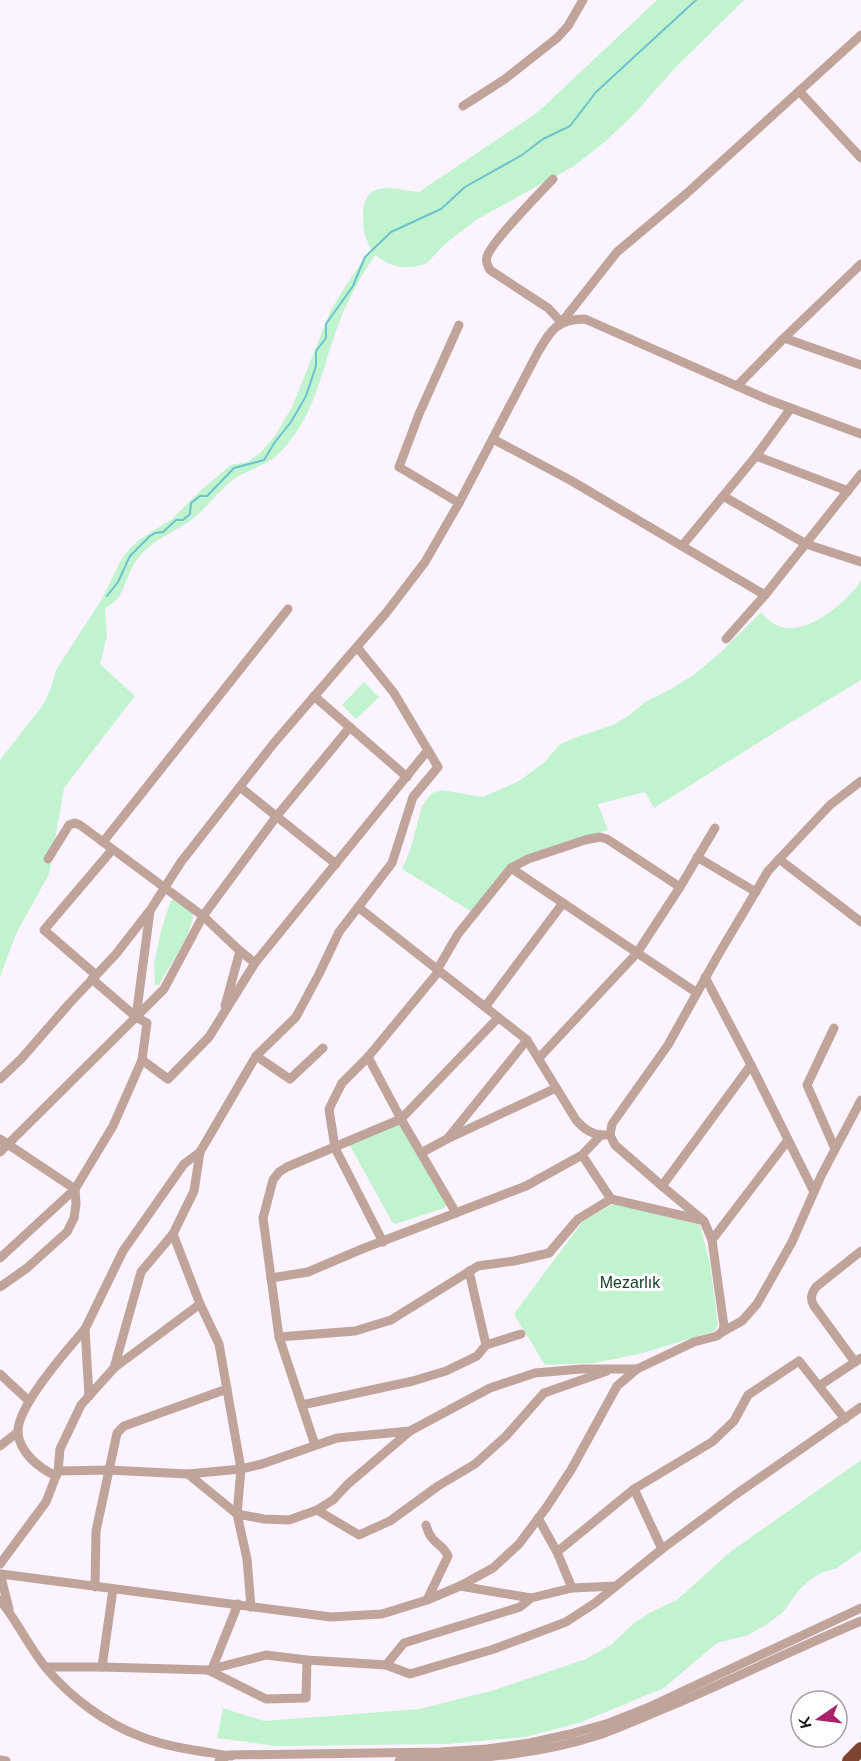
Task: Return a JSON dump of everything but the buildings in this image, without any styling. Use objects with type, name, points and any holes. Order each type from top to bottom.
[{"type":"highway","points":[[849,1761],[861,1749]]},
{"type":"street","points":[[463,106],[505,79],[557,38],[568,26],[583,0]]},
{"type":"street","points":[[0,1079],[116,954],[151,909],[181,862],[240,787],[314,696],[386,613],[425,562],[551,331],[561,322],[617,252],[686,194],[861,35]]},
{"type":"street","points":[[799,90],[861,158]]},
{"type":"street","points":[[553,179],[502,235],[487,255],[486,261],[490,270],[548,308],[561,322]]},
{"type":"street","points":[[737,386],[861,264]]},
{"type":"street","points":[[561,322],[585,319],[737,386],[861,434]]},
{"type":"street","points":[[459,325],[419,414],[399,467],[459,503]]},
{"type":"street","points":[[784,338],[861,365]]},
{"type":"street","points":[[682,546],[756,456],[791,408]]},
{"type":"street","points":[[493,439],[570,480],[765,595]]},
{"type":"street","points":[[756,456],[848,490]]},
{"type":"street","points":[[726,639],[765,595],[861,474]]},
{"type":"street","points":[[723,496],[806,544],[861,562]]},
{"type":"street","points":[[103,842],[288,609]]},
{"type":"street","points":[[114,1368],[141,1272],[173,1234],[194,1191],[200,1152],[256,1056],[296,1017],[320,974],[339,932],[392,863],[413,797],[438,767],[394,693],[357,647]]},
{"type":"street","points":[[314,696],[407,777]]},
{"type":"street","points":[[0,1152],[4,1142],[164,989],[203,916],[276,817],[350,727]]},
{"type":"street","points":[[142,1060],[168,1079],[209,1037],[255,963],[428,750]]},
{"type":"street","points":[[271,1278],[308,1272],[456,1214],[526,1186],[582,1155],[605,1135],[668,1044],[768,871],[830,805],[861,781]]},
{"type":"street","points":[[240,787],[336,864]]},
{"type":"street","points":[[48,860],[69,825],[80,825],[203,916],[255,963]]},
{"type":"street","points":[[539,1058],[637,953],[715,828]]},
{"type":"street","points":[[383,1242],[335,1148],[329,1109],[342,1083],[368,1057],[438,970],[458,934],[511,868],[528,859],[600,837],[608,839],[680,887]]},
{"type":"street","points":[[0,1258],[75,1189],[113,1126],[142,1060],[147,1023],[136,1017],[44,930],[112,850]]},
{"type":"street","points":[[698,857],[756,892]]},
{"type":"street","points":[[779,859],[861,922]]},
{"type":"street","points":[[511,868],[697,993]]},
{"type":"street","points":[[485,1007],[563,903]]},
{"type":"street","points":[[358,907],[527,1041],[576,1120],[591,1132],[605,1135],[704,1221],[712,1240],[724,1326],[722,1332]]},
{"type":"street","points":[[136,1017],[151,909]]},
{"type":"street","points":[[222,1016],[240,951]]},
{"type":"street","points":[[705,977],[814,1192]]},
{"type":"street","points":[[315,1445],[279,1337],[263,1218],[273,1180],[287,1167],[401,1119],[498,1018]]},
{"type":"street","points":[[834,1028],[807,1085],[835,1149]]},
{"type":"street","points":[[447,1139],[527,1041]]},
{"type":"street","points":[[256,1056],[290,1079],[323,1048]]},
{"type":"street","points":[[368,1057],[456,1214]]},
{"type":"street","points":[[662,1186],[751,1065]]},
{"type":"street","points":[[421,1154],[447,1139],[556,1088]]},
{"type":"street","points":[[10,1612],[0,1576],[331,1617],[382,1614],[427,1600],[494,1568],[519,1544],[571,1470],[617,1386],[637,1369],[694,1342],[717,1336],[742,1321],[757,1304],[792,1242],[814,1192],[861,1100]]},
{"type":"street","points":[[712,1240],[788,1140]]},
{"type":"street","points":[[4,1142],[75,1189]]},
{"type":"street","points":[[200,1152],[184,1164],[123,1251],[85,1329],[52,1367],[25,1408],[18,1432],[22,1446],[31,1459],[42,1469],[56,1474],[108,1470],[188,1474],[241,1469],[262,1464],[337,1438],[410,1431]]},
{"type":"street","points":[[582,1155],[611,1199],[704,1221]]},
{"type":"street","points":[[0,1287],[27,1268],[67,1232],[74,1218],[75,1189]]},
{"type":"street","points":[[279,1337],[355,1331],[391,1320],[478,1266],[549,1253],[578,1219],[611,1199]]},
{"type":"street","points":[[173,1234],[200,1304],[219,1344],[241,1469],[237,1514],[247,1560],[251,1607]]},
{"type":"street","points":[[819,1386],[858,1360],[814,1306],[811,1299],[813,1291],[861,1251]]},
{"type":"street","points":[[469,1271],[486,1345]]},
{"type":"street","points":[[0,1564],[46,1502],[56,1474],[60,1449],[81,1405],[114,1368],[200,1304]]},
{"type":"street","points":[[85,1329],[89,1396]]},
{"type":"street","points":[[302,1405],[413,1381],[446,1371],[477,1356],[486,1345],[521,1334]]},
{"type":"street","points":[[557,1552],[634,1489],[712,1442],[734,1421],[748,1395],[799,1361],[845,1419]]},
{"type":"street","points":[[188,1474],[237,1514],[264,1519],[289,1520],[317,1510],[333,1500],[348,1484],[410,1431],[490,1388],[535,1373],[581,1369],[637,1369]]},
{"type":"street","points":[[317,1510],[359,1535],[390,1521],[438,1486],[475,1464],[506,1436],[544,1393],[614,1369]]},
{"type":"street","points":[[0,1374],[29,1401]]},
{"type":"street","points":[[95,1587],[96,1531],[117,1433],[124,1426],[227,1389]]},
{"type":"street","points":[[46,1668],[210,1669],[266,1655],[386,1665],[410,1674],[494,1649],[566,1622],[744,1489],[861,1407]]},
{"type":"street","points":[[0,1446],[18,1432]]},
{"type":"street","points":[[634,1489],[662,1549]]},
{"type":"street","points":[[538,1518],[557,1552],[572,1588]]},
{"type":"street","points":[[426,1525],[428,1535],[434,1543],[446,1551],[448,1556],[427,1600]]},
{"type":"street","points":[[460,1586],[531,1598],[572,1588],[616,1586]]},
{"type":"street","points":[[102,1667],[113,1589]]},
{"type":"street","points":[[386,1665],[404,1643],[520,1607],[531,1598]]},
{"type":"street","points":[[0,1600],[46,1668],[74,1697],[108,1720],[141,1737],[176,1747],[260,1761]]},
{"type":"street","points":[[210,1669],[238,1604]]},
{"type":"street","points":[[219,1761],[229,1755],[452,1752],[530,1743],[570,1734],[609,1723],[646,1708],[861,1608]]},
{"type":"street","points":[[399,1761],[474,1759],[520,1753],[601,1734],[733,1679],[861,1620]]},
{"type":"street","points":[[210,1669],[266,1699],[306,1698],[307,1659]]},
{"type":"street","points":[[0,1760],[6,1761]]},
{"type":"green space","points":[[657,0],[744,0],[676,67],[635,113],[606,141],[574,166],[476,220],[445,244],[427,263],[414,267],[400,267],[387,263],[375,255],[346,305],[315,396],[302,424],[291,440],[271,460],[234,479],[186,524],[143,552],[132,568],[119,597],[105,608],[107,636],[100,664],[135,696],[64,788],[49,874],[16,934],[0,977],[0,760],[43,705],[56,670],[102,599],[121,560],[139,540],[172,519],[201,490],[231,465],[247,462],[259,454],[275,436],[292,407],[331,310],[371,249],[363,222],[364,205],[368,196],[373,191],[389,188],[419,192],[538,112]]},
{"type":"green space","points":[[861,580],[861,680],[654,808],[645,792],[598,804],[608,830],[526,855],[514,865],[472,912],[402,869],[410,851],[422,806],[432,793],[442,790],[483,797],[519,781],[545,762],[560,744],[615,724],[645,702],[695,674],[761,612],[776,625],[784,628],[807,625],[840,604],[854,591]]},
{"type":"green space","points":[[364,682],[379,697],[356,719],[342,705]]},
{"type":"green space","points":[[174,899],[193,913],[192,921],[185,940],[159,985],[155,985],[154,963],[161,931],[170,902]]},
{"type":"green space","points":[[402,1121],[448,1198],[445,1208],[395,1224],[348,1142]]},
{"type":"green space","name":"Mezarlık","points":[[615,1203],[700,1225],[710,1264],[718,1325],[715,1331],[643,1353],[595,1363],[545,1365],[514,1314],[583,1221]]},
{"type":"green space","points":[[861,1460],[861,1551],[837,1568],[811,1579],[799,1590],[783,1612],[766,1625],[748,1635],[717,1643],[664,1688],[579,1723],[525,1737],[447,1744],[276,1746],[217,1738],[223,1708],[264,1721],[420,1709],[494,1690],[586,1659],[611,1645],[633,1624],[649,1613],[677,1600],[730,1552]]},
{"type":"waterway","points":[[107,596],[118,582],[130,556],[150,536],[163,532],[176,520],[183,520],[190,514],[191,503],[200,496],[207,496],[234,468],[264,460],[306,396],[316,366],[316,351],[326,338],[326,324],[353,286],[365,257],[391,232],[441,209],[465,187],[522,155],[543,139],[570,126],[596,92],[696,0]]}]
